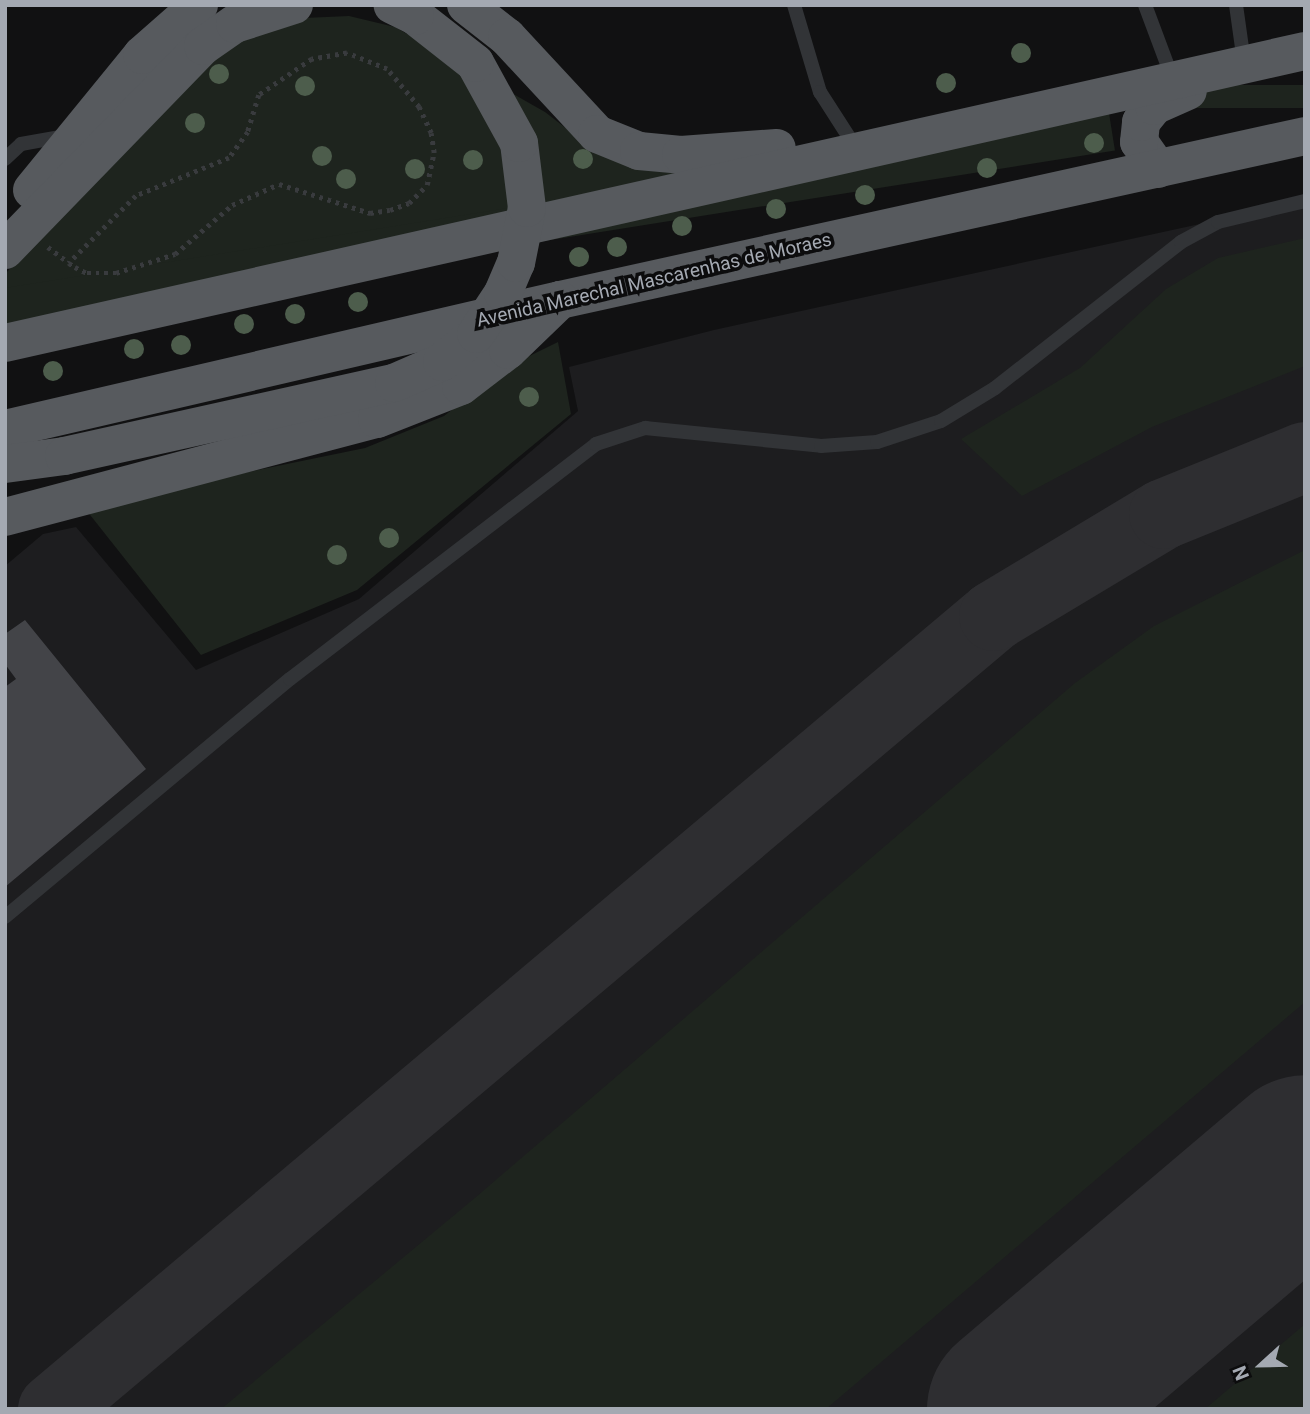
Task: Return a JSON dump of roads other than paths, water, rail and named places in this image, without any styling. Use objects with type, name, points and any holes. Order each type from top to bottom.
[{"type":"highway","points":[[5,219],[142,55],[199,5]]},
{"type":"highway","points":[[21,245],[173,76],[235,24],[294,5]]},
{"type":"highway","points":[[5,464],[60,457],[394,383],[442,362],[476,334],[503,293],[516,263],[527,208],[519,143],[475,63],[415,16],[392,5]]},
{"type":"highway","points":[[466,5],[507,37],[597,134],[639,151],[681,155],[795,147],[856,149]]},
{"type":"highway","points":[[5,343],[856,149],[1305,51]]},
{"type":"highway","points":[[1158,169],[1139,142],[1138,131],[1146,114],[1154,106],[1244,65]]},
{"type":"highway","name":"Avenida Marechal Mascarenhas de Moraes","points":[[5,429],[560,300],[1305,136]]},
{"type":"highway","points":[[5,517],[377,419],[461,386],[508,350],[560,300]]},
{"type":"highway","points":[[5,482],[60,457]]},
{"type":"lane","points":[[477,5],[507,37]]},
{"type":"lane","points":[[794,5],[820,92],[856,149]]},
{"type":"lane","points":[[1145,5],[1174,81]]},
{"type":"lane","points":[[1237,5],[1244,65]]},
{"type":"lane","points":[[5,159],[21,144],[78,134]]},
{"type":"lane","points":[[5,917],[290,679],[596,444],[645,428],[821,446],[877,442],[941,421],[995,388],[1181,242],[1218,222],[1305,201]]}]
